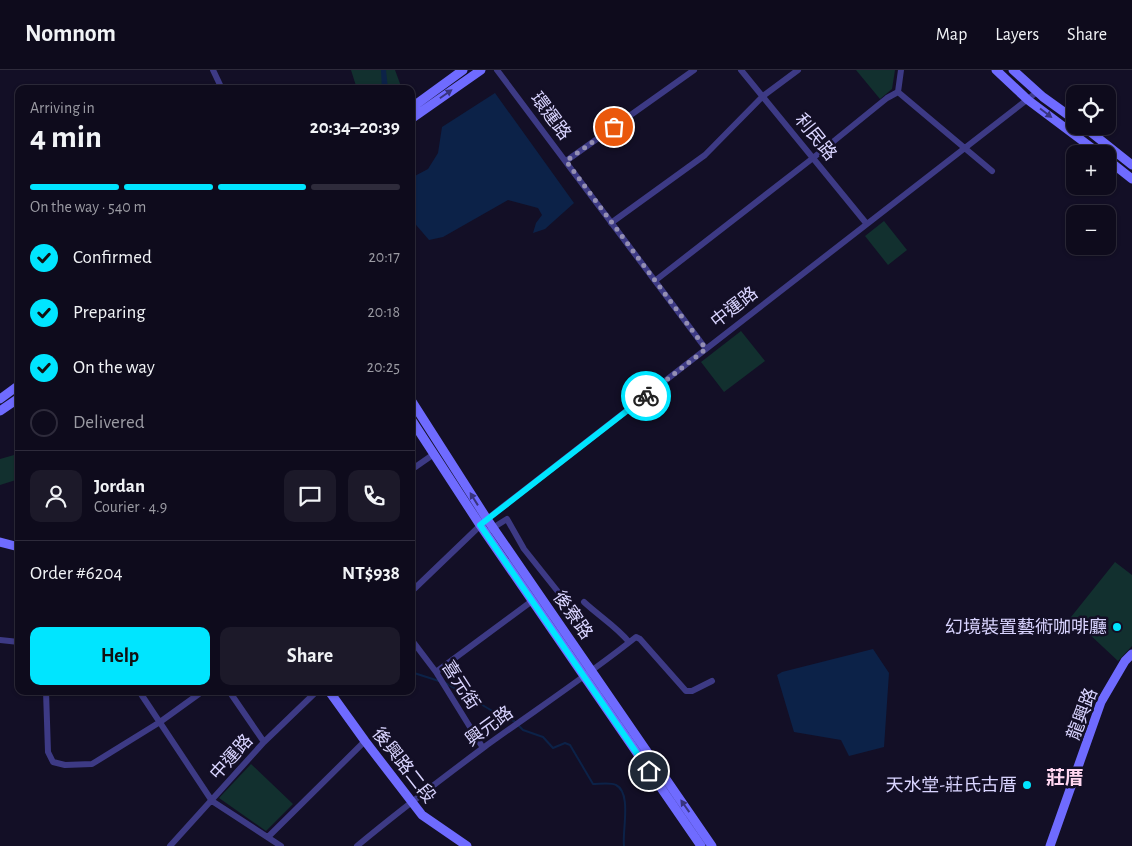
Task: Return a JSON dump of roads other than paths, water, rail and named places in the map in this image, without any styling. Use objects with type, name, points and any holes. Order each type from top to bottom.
[{"type":"street","points":[[213,70],[220,85]]},
{"type":"street","points":[[415,105],[463,70]]},
{"type":"street","points":[[415,116],[481,70]]},
{"type":"street","name":"環運路","points":[[497,70],[706,349]]},
{"type":"street","points":[[566,161],[694,70]]},
{"type":"street","name":"利民路","points":[[742,70],[866,224]]},
{"type":"street","points":[[611,224],[705,154],[763,96],[798,70]]},
{"type":"street","points":[[898,92],[901,70]]},
{"type":"street","points":[[996,70],[1028,100],[1088,145]]},
{"type":"street","points":[[1013,70],[1037,92],[1066,113]]},
{"type":"street","points":[[898,92],[992,171]]},
{"type":"street","points":[[656,280],[887,98],[898,92]]},
{"type":"street","name":"中運路","points":[[415,588],[483,522],[1037,92]]},
{"type":"street","points":[[1094,135],[1132,165]]},
{"type":"street","points":[[1116,166],[1132,179]]},
{"type":"street","points":[[2,398],[15,389]]},
{"type":"street","points":[[2,398],[15,398]]},
{"type":"street","points":[[0,411],[15,401]]},
{"type":"street","name":"後寮路","points":[[415,407],[483,522]]},
{"type":"street","name":"後寮路","points":[[415,425],[588,674],[712,846]]},
{"type":"street","points":[[415,467],[434,454]]},
{"type":"street","points":[[489,531],[507,519],[524,549],[563,598]]},
{"type":"street","name":"後寮路","points":[[489,531],[532,601],[588,674],[701,846]]},
{"type":"street","points":[[0,542],[15,546]]},
{"type":"street","points":[[436,672],[532,601]]},
{"type":"street","points":[[584,602],[630,642]]},
{"type":"street","name":"興元路","points":[[357,846],[411,802],[483,748],[588,674],[636,636],[686,691],[692,691],[712,682]]},
{"type":"street","points":[[0,640],[15,642]]},
{"type":"street","name":"喜元街","points":[[415,644],[436,672],[483,748]]},
{"type":"street","name":"龍興路","points":[[1050,846],[1101,702],[1125,661],[1132,654]]},
{"type":"street","points":[[46,695],[48,752],[53,762],[65,765],[92,764],[160,722],[197,695]]},
{"type":"street","points":[[142,695],[212,800],[280,846]]},
{"type":"street","points":[[232,695],[264,742]]},
{"type":"street","name":"中運路","points":[[170,846],[264,742],[313,695]]},
{"type":"street","name":"後興路二段","points":[[332,695],[365,742],[422,815],[467,846]]},
{"type":"street","points":[[268,837],[365,742]]},
{"type":"water","points":[[381,70],[386,70],[388,85],[382,85]]},
{"type":"water","points":[[495,93],[574,203],[545,229],[533,233],[536,223],[542,215],[538,208],[508,200],[443,237],[429,240],[415,224],[415,176],[428,169],[438,153],[442,127]]},
{"type":"water","points":[[873,649],[889,673],[884,747],[849,756],[841,740],[794,732],[777,675],[782,672]]},
{"type":"waterway","points":[[415,673],[439,681]]},
{"type":"waterway","points":[[444,682],[499,715],[514,721],[523,730],[543,737],[553,748],[565,743],[570,745],[593,784],[611,784],[621,789],[625,804],[624,846]]},
{"type":"place","name":"幻境裝置藝術咖啡廳","points":[[1117,627]]},
{"type":"place","name":"天水堂-莊氏古厝","points":[[1027,785]]},
{"type":"district","name":"莊厝","points":[[1065,777]]}]
